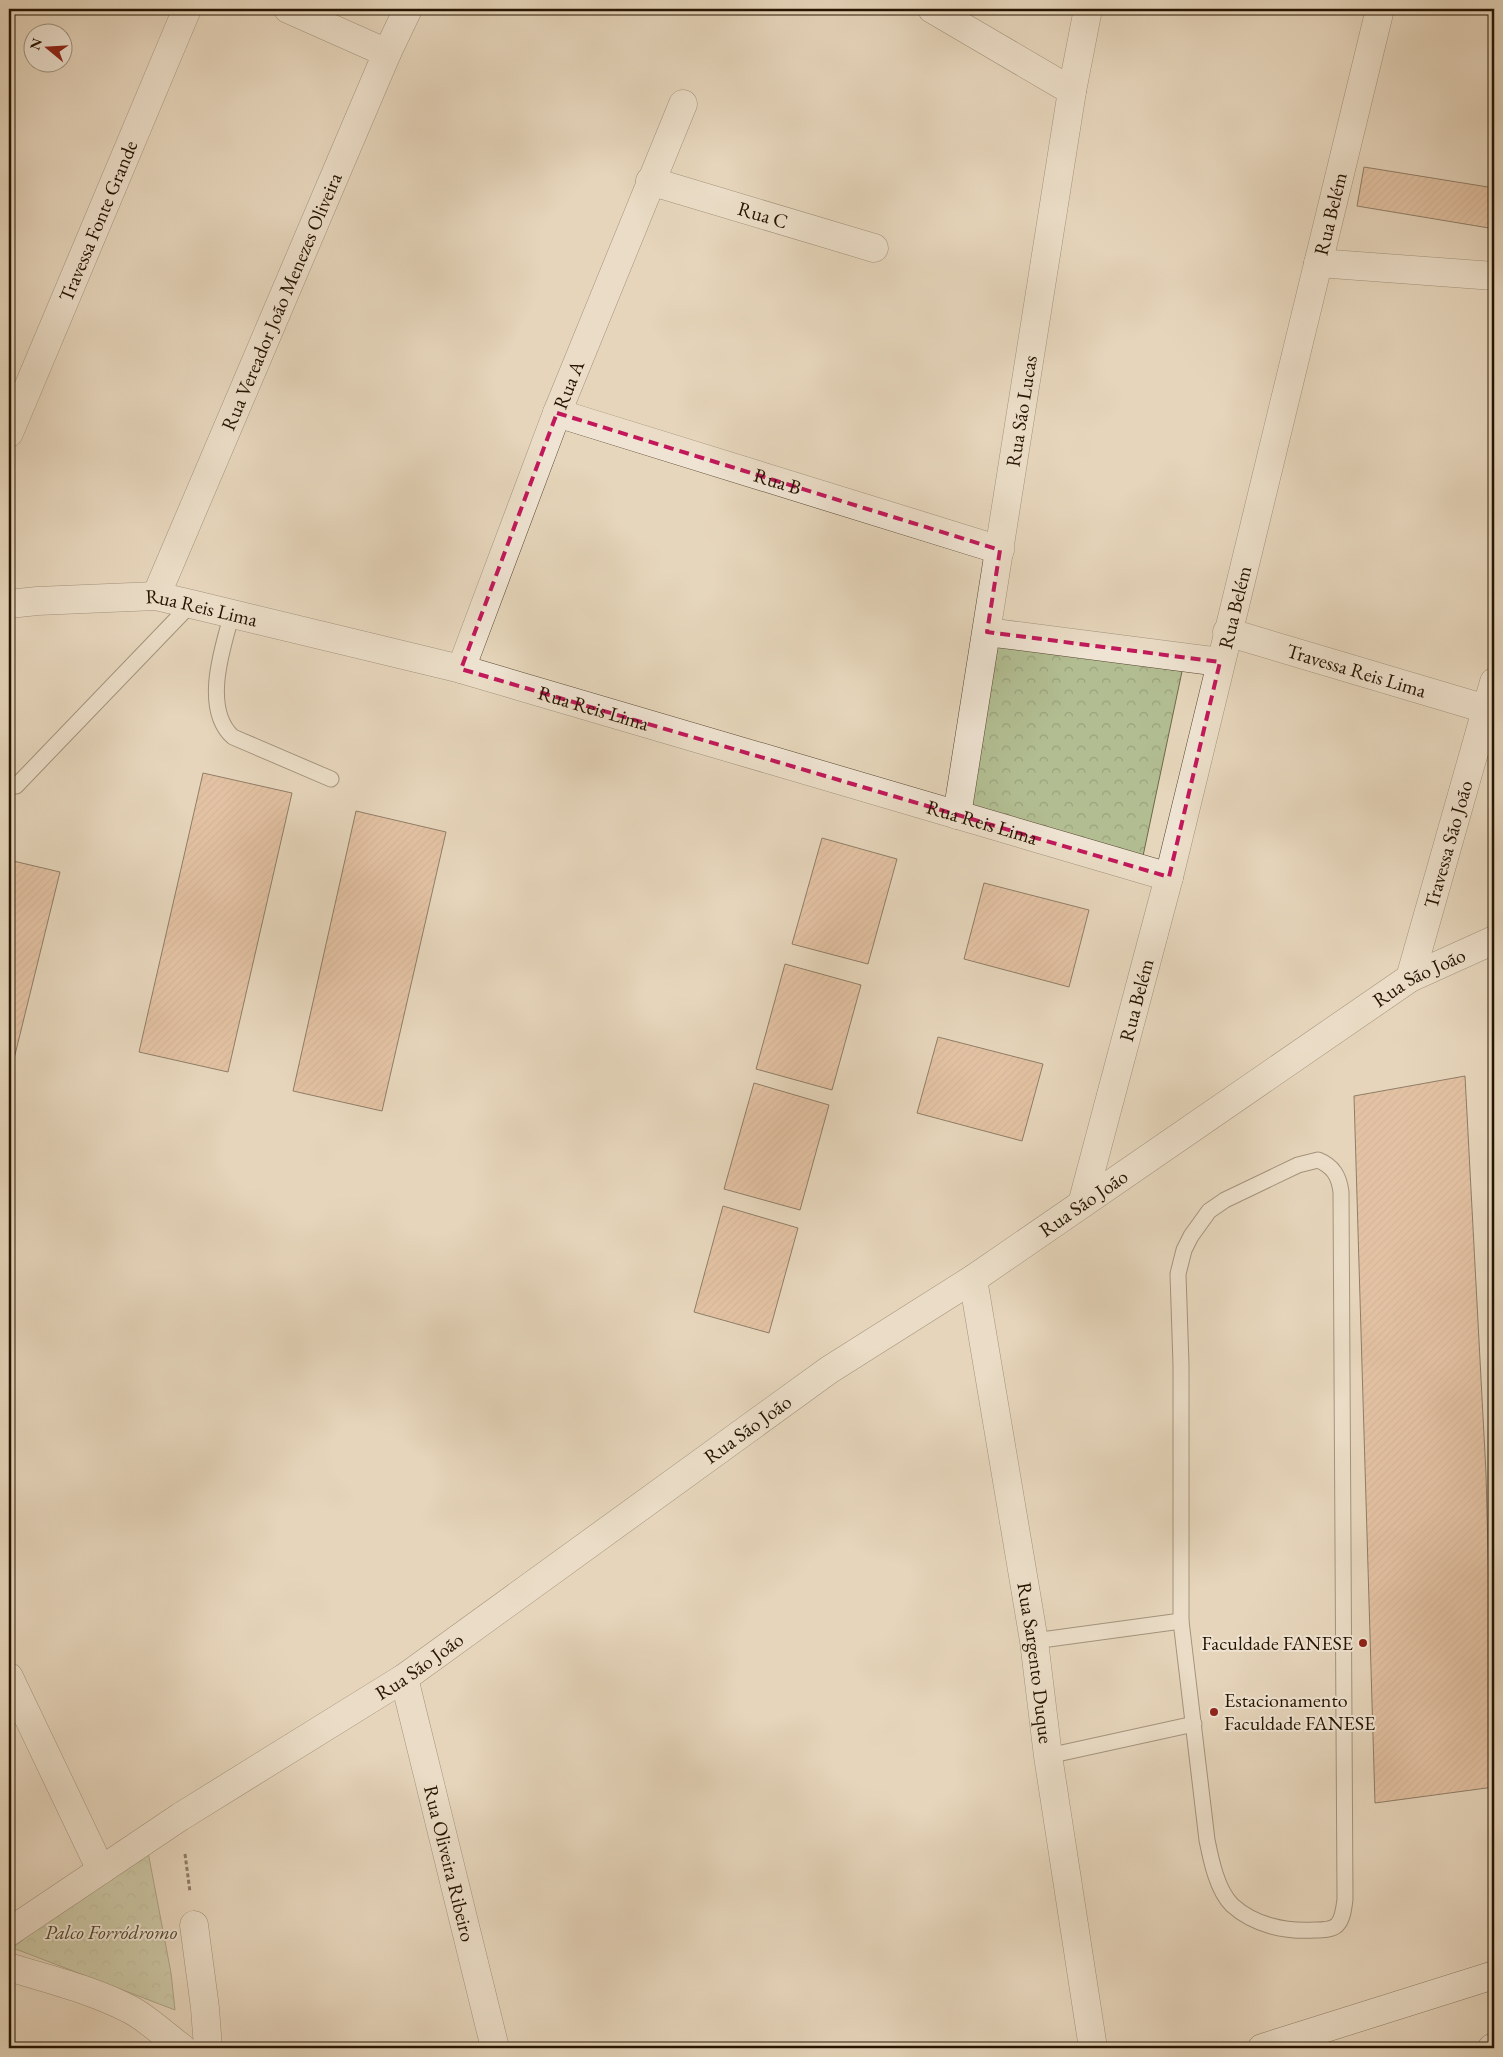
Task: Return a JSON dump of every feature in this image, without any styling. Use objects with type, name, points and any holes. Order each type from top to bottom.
[{"type":"street","name":"Travessa Fonte Grande","points":[[9,432],[187,9]]},
{"type":"street","points":[[288,9],[387,53]]},
{"type":"street","name":"Rua Vereador João Menezes Oliveira","points":[[156,596],[387,53],[408,9]]},
{"type":"street","points":[[932,9],[1072,91]]},
{"type":"street","name":"Rua São Lucas","points":[[957,814],[1072,91],[1088,9]]},
{"type":"street","name":"Rua Belém","points":[[1082,1204],[1168,877],[1380,9]]},
{"type":"street","name":"Rua A","points":[[461,669],[557,413],[683,104]]},
{"type":"street","name":"Rua C","points":[[650,181],[874,248]]},
{"type":"street","points":[[1318,263],[1494,276]]},
{"type":"street","name":"Rua B","points":[[557,413],[1000,550]]},
{"type":"street","name":"Rua Reis Lima","points":[[9,604],[156,596],[190,604],[461,669],[1168,877]]},
{"type":"street","points":[[987,632],[1220,662]]},
{"type":"street","name":"Travessa Reis Lima","points":[[1227,632],[1486,709]]},
{"type":"street","name":"Travessa São João","points":[[1410,978],[1494,682]]},
{"type":"street","name":"Rua São João","points":[[9,1932],[180,1817],[404,1678],[829,1370],[973,1279],[1410,978],[1494,940]]},
{"type":"street","name":"Rua Sargento Duque","points":[[973,1279],[1034,1641],[1048,1756],[1093,2048]]},
{"type":"street","points":[[9,1677],[101,1870]]},
{"type":"street","name":"Rua Oliveira Ribeiro","points":[[404,1678],[495,2048]]},
{"type":"street","points":[[194,1925],[205,2008],[208,2048]]},
{"type":"street","points":[[9,1967],[74,1986],[113,2001],[134,2012],[182,2048]]},
{"type":"street","points":[[1262,2048],[1494,1975]]},
{"type":"lane","points":[[16,786],[190,604]]},
{"type":"lane","points":[[232,614],[216,683],[220,720],[233,737],[331,779]]},
{"type":"lane","points":[[1318,1160],[1326,1164],[1336,1174],[1340,1181],[1341,1192],[1346,1850],[1345,1899],[1341,1918],[1336,1926],[1311,1930],[1291,1930],[1274,1927],[1251,1919],[1230,1903],[1212,1867],[1206,1840],[1181,1621],[1181,1365],[1178,1297],[1180,1261],[1191,1236],[1209,1211],[1225,1200],[1298,1165],[1318,1160]]},
{"type":"lane","points":[[1034,1641],[1181,1621]]},
{"type":"lane","points":[[1048,1756],[1194,1724]]},
{"type":"path","points":[[180,1817],[194,1925]]},
{"type":"highlighted area","points":[[557,413],[1000,550],[987,632],[1220,662],[1169,877],[461,669]]},
{"type":"green space","points":[[999,623],[1184,662],[1143,856],[959,811]]},
{"type":"green space","name":"Palco Forródromo","points":[[148,1852],[171,1973],[175,2010],[13,1948],[110,1867]]},
{"type":"building","points":[[1364,167],[1494,188],[1489,228],[1357,206]]},
{"type":"building","points":[[203,773],[292,793],[228,1072],[139,1052]]},
{"type":"building","points":[[356,811],[446,832],[382,1111],[293,1091]]},
{"type":"building","points":[[822,838],[897,859],[868,964],[792,944]]},
{"type":"building","points":[[9,860],[60,872],[9,1079]]},
{"type":"building","points":[[984,883],[1089,910],[1069,987],[964,959]]},
{"type":"building","points":[[785,964],[861,985],[832,1090],[756,1069]]},
{"type":"building","points":[[938,1037],[1043,1064],[1022,1141],[917,1113]]},
{"type":"building","name":"Faculdade FANESE","points":[[1465,1076],[1486,1473],[1494,1787],[1375,1803],[1354,1096]]},
{"type":"building","points":[[754,1083],[829,1105],[800,1210],[724,1189]]},
{"type":"building","points":[[723,1206],[798,1228],[769,1333],[694,1312]]},
{"type":"place","name":"Faculdade FANESE","points":[[1363,1643]]},
{"type":"place","name":"Estacionamento Faculdade FANESE","points":[[1214,1712]]}]
